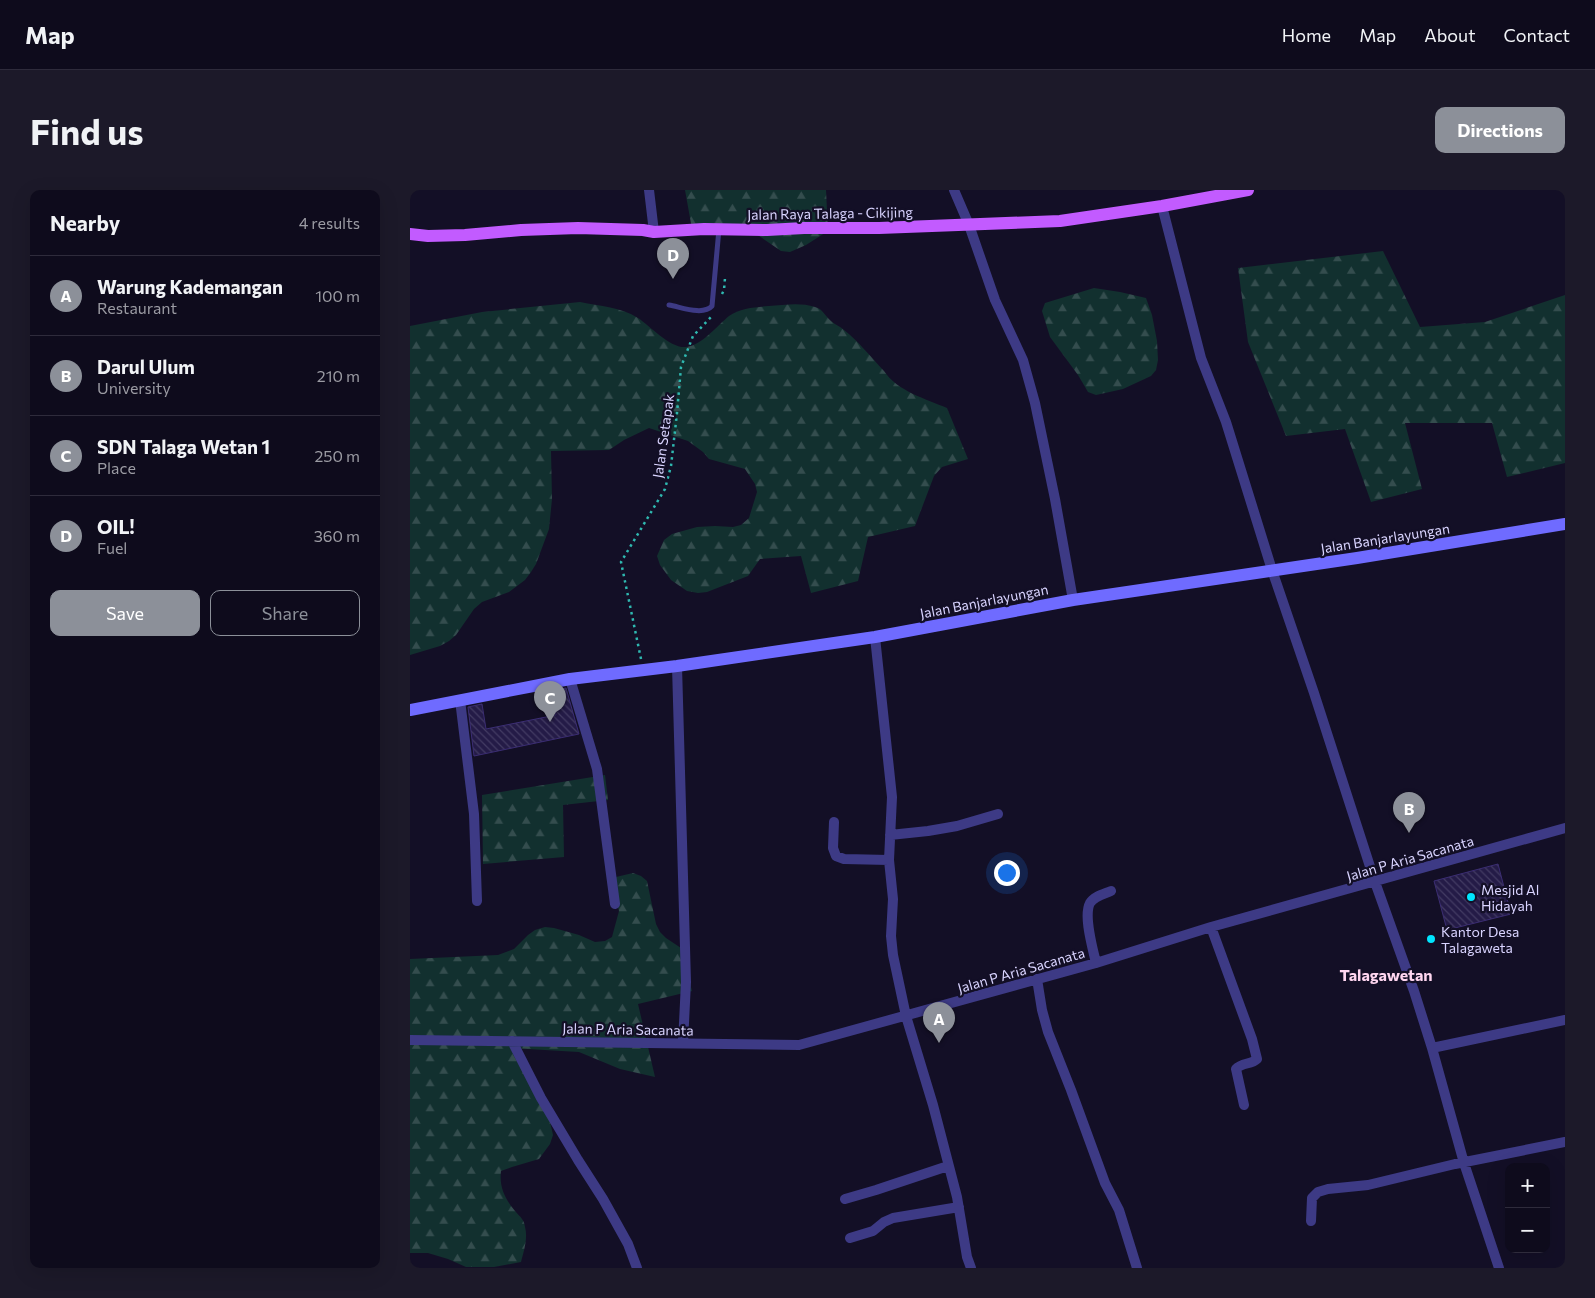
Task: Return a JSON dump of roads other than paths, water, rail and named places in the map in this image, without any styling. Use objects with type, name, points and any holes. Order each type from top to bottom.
[{"type":"main road","name":"Jalan Raya Talaga - Cikijing","points":[[410,234],[428,236],[465,235],[521,230],[578,228],[654,232],[1060,222],[1248,190]]},
{"type":"street","points":[[649,190],[654,232]]},
{"type":"street","points":[[954,190],[969,225],[995,300],[1022,360],[1035,403],[1073,600]]},
{"type":"street","points":[[1162,206],[1201,358],[1226,422],[1272,570],[1375,882],[1414,991],[1464,1163],[1499,1268]]},
{"type":"street","name":"Jalan Banjarlayungan","points":[[410,710],[570,679],[677,666],[876,637],[1073,600],[1565,524]]},
{"type":"street","points":[[876,637],[891,778],[890,860],[893,899],[891,936],[893,956],[906,1016],[934,1105],[959,1207],[967,1257],[971,1268]]},
{"type":"street","points":[[677,666],[686,982],[683,1043]]},
{"type":"street","points":[[570,679],[597,769],[614,904]]},
{"type":"street","points":[[460,700],[474,814],[477,901]]},
{"type":"street","points":[[890,835],[928,832],[998,814]]},
{"type":"street","points":[[834,822],[832,848],[836,856],[844,859],[890,860]]},
{"type":"street","name":"Jalan P Aria Sacanata","points":[[410,1040],[799,1045],[1096,963],[1211,927],[1565,828]]},
{"type":"street","points":[[1096,963],[1088,923],[1090,904],[1096,897],[1110,891]]},
{"type":"street","points":[[1211,927],[1257,1056],[1255,1062],[1241,1065],[1236,1069],[1244,1105]]},
{"type":"street","points":[[1037,979],[1048,1032],[1105,1183],[1119,1210],[1137,1268]]},
{"type":"street","points":[[1432,1048],[1565,1020]]},
{"type":"street","points":[[512,1041],[541,1098],[604,1199],[628,1244],[637,1268]]},
{"type":"street","points":[[1311,1221],[1312,1198],[1318,1192],[1328,1189],[1368,1185],[1454,1164],[1565,1142]]},
{"type":"street","points":[[845,1199],[948,1166]]},
{"type":"street","points":[[850,1238],[873,1231],[884,1222],[893,1218],[959,1207]]},
{"type":"lane","points":[[669,306],[704,311],[712,306],[719,229]]},
{"type":"place","name":"OIL!","points":[[673,279]]},
{"type":"place","name":"SDN Talaga Wetan 1","points":[[550,722]]},
{"type":"place","name":"Darul Ulum","points":[[1409,833]]},
{"type":"place","name":"Mesjid Al Hidayah","points":[[1471,897]]},
{"type":"place","name":"Kantor Desa Talagaweta","points":[[1431,939]]},
{"type":"place","name":"Warung Kademangan","points":[[939,1043]]},
{"type":"district","name":"Talagawetan","points":[[1386,974]]}]
